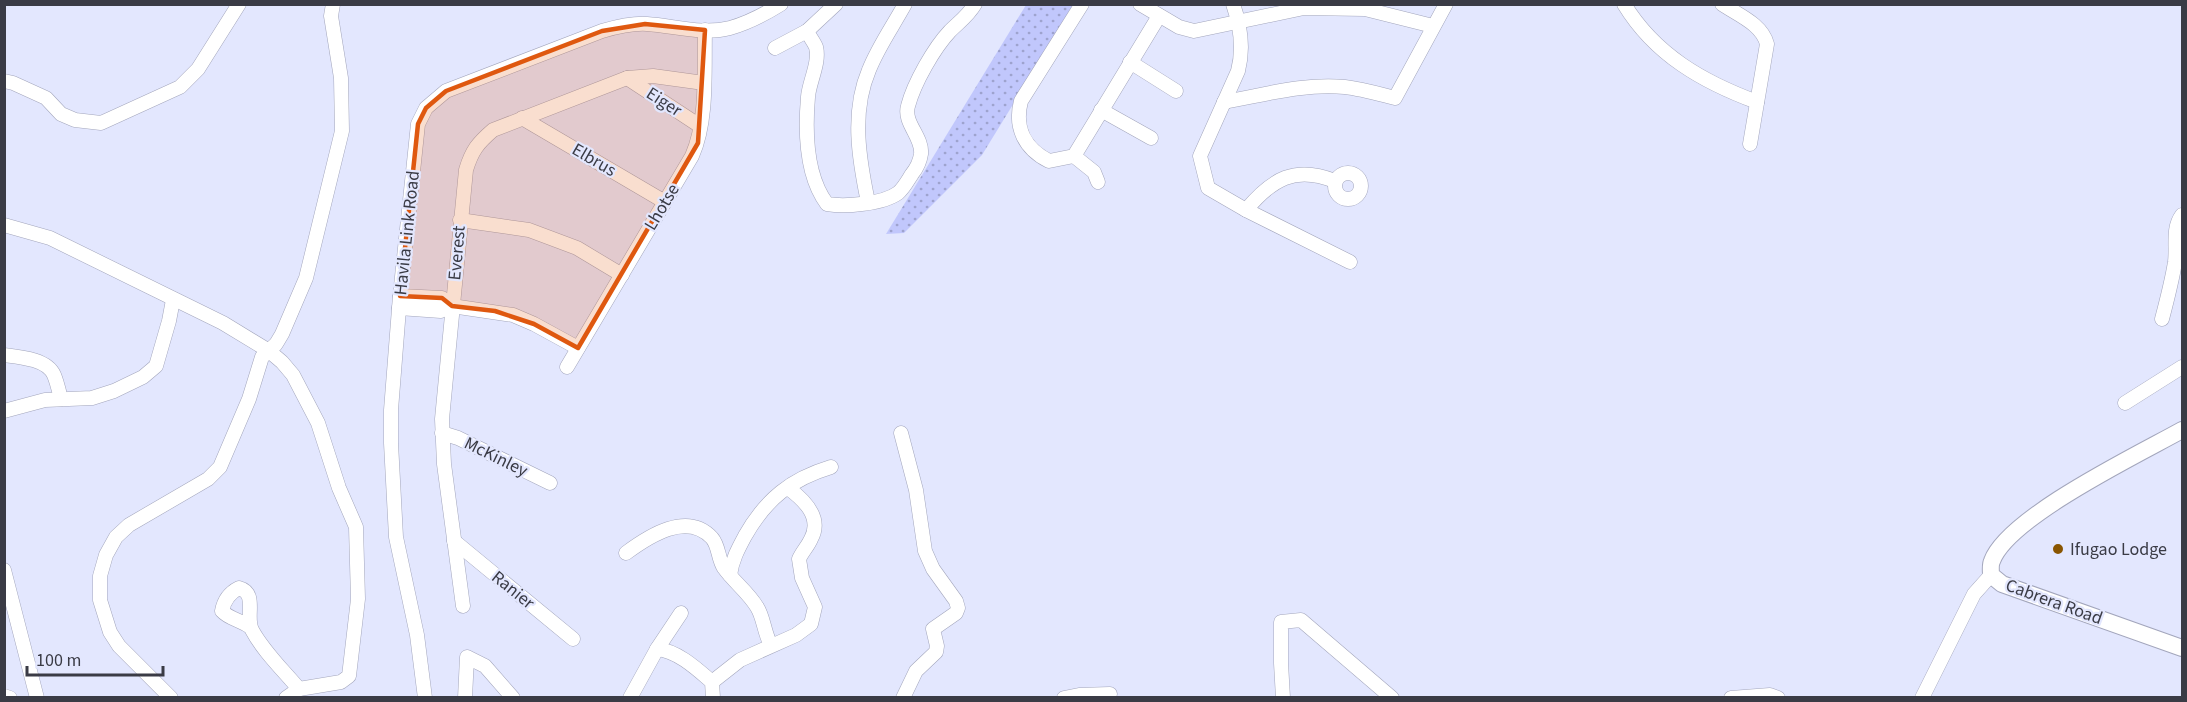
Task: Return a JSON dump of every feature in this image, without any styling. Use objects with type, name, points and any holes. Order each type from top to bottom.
[{"type":"main road","name":"Cabrera Road","points":[[2182,430],[2064,496],[2024,523],[2002,546],[1991,562],[1991,575],[2002,584],[2182,648]]},
{"type":"street","points":[[4,81],[13,82],[46,98],[61,114],[75,120],[101,123],[180,87],[198,69],[239,4]]},
{"type":"street","points":[[171,698],[119,646],[110,632],[100,600],[100,576],[106,555],[116,537],[129,525],[201,483],[220,467],[249,399],[262,357],[276,344],[282,334],[306,278],[342,131],[341,78],[331,16],[333,4]]},
{"type":"street","name":"Havila Link Road","points":[[425,698],[417,635],[395,526],[390,410],[418,124],[426,108],[446,91],[475,78],[619,26],[645,24],[705,30],[729,28],[781,4]]},
{"type":"street","points":[[775,48],[807,31],[836,4]]},
{"type":"street","points":[[868,202],[860,164],[858,128],[861,93],[869,69],[905,4]]},
{"type":"street","points":[[807,31],[816,48],[808,96],[807,136],[818,192],[827,204],[837,206],[868,202],[899,192],[916,169],[921,153],[919,140],[908,118],[907,109],[916,85],[937,47],[950,31],[969,14],[975,4]]},
{"type":"street","points":[[1082,4],[1021,101],[1018,113],[1019,128],[1036,155],[1049,161],[1074,156],[1159,16]]},
{"type":"street","points":[[1140,4],[1179,27],[1194,30],[1303,6],[1365,9],[1433,26]]},
{"type":"street","points":[[1233,4],[1242,42],[1241,59],[1200,156],[1208,188],[1246,210],[1350,262]]},
{"type":"street","points":[[1224,102],[1296,88],[1319,86],[1345,87],[1395,98],[1446,4]]},
{"type":"street","points":[[1624,4],[1636,24],[1687,70],[1728,91],[1757,102]]},
{"type":"street","points":[[1722,4],[1757,26],[1765,35],[1767,44],[1750,144]]},
{"type":"street","name":"Lhotse","points":[[567,367],[698,143],[704,83],[705,30]]},
{"type":"street","points":[[1130,63],[1176,91]]},
{"type":"street","name":"Everest","points":[[463,606],[442,434],[460,220],[466,170],[476,145],[493,130],[627,78],[653,76],[704,83]]},
{"type":"street","name":"Eiger","points":[[627,78],[700,126]]},
{"type":"street","points":[[1101,110],[1151,138]]},
{"type":"street","name":"Elbrus","points":[[522,118],[665,202]]},
{"type":"street","points":[[1074,156],[1094,172],[1098,182]]},
{"type":"street","points":[[1246,210],[1261,192],[1292,175],[1310,174],[1335,181]]},
{"type":"street","points":[[2162,319],[2175,258],[2175,237],[2182,215]]},
{"type":"street","points":[[460,220],[538,233],[577,248],[622,275]]},
{"type":"street","points":[[4,225],[50,238],[223,323],[269,351],[282,362],[307,398],[318,423],[339,488],[356,527],[358,599],[349,676],[341,682],[299,689],[285,698]]},
{"type":"street","points":[[4,411],[26,404],[61,399],[92,398],[114,391],[143,377],[156,366],[173,300]]},
{"type":"street","points":[[400,302],[441,311],[452,306],[513,315],[579,348]]},
{"type":"street","points":[[4,355],[45,365],[53,372],[61,399]]},
{"type":"street","points":[[2125,403],[2182,367]]},
{"type":"street","points":[[901,433],[916,490],[925,551],[933,569],[957,601],[958,608],[956,614],[933,629],[936,652],[916,671],[903,698]]},
{"type":"street","name":"McKinley","points":[[442,434],[458,438],[544,477]]},
{"type":"street","points":[[730,575],[735,554],[754,520],[767,503],[810,473],[831,467]]},
{"type":"street","points":[[712,682],[740,660],[796,635],[811,624],[814,617],[811,595],[802,578],[799,559],[813,537],[813,517],[806,503],[788,488]]},
{"type":"street","points":[[626,553],[645,540],[672,527],[689,525],[704,531],[714,540],[723,566],[758,608],[765,635],[771,645]]},
{"type":"street","name":"Ranier","points":[[454,542],[564,638]]},
{"type":"street","points":[[4,570],[38,698]]},
{"type":"street","points":[[1922,698],[1974,594],[1991,575]]},
{"type":"street","points":[[630,698],[657,649],[681,613]]},
{"type":"street","points":[[1283,698],[1281,622],[1301,620],[1392,698]]},
{"type":"street","points":[[250,627],[299,689]]},
{"type":"street","points":[[657,649],[681,658],[712,682],[713,698]]},
{"type":"street","points":[[465,698],[467,657],[485,666],[513,698]]},
{"type":"street","points":[[1064,698],[1079,694],[1110,694]]},
{"type":"street","points":[[1731,698],[1770,694],[1778,698]]},
{"type":"street","points":[[4,696],[10,698]]},
{"type":"highlighted area","points":[[645,24],[705,30],[698,143],[578,348],[534,324],[495,311],[452,306],[442,298],[400,296],[418,124],[426,108],[446,91],[602,31]]},
{"type":"shaded area","points":[[1026,5],[1074,5],[982,155],[904,233],[886,234]]},
{"type":"place","name":"Ifugao Lodge","points":[[2058,549]]}]
